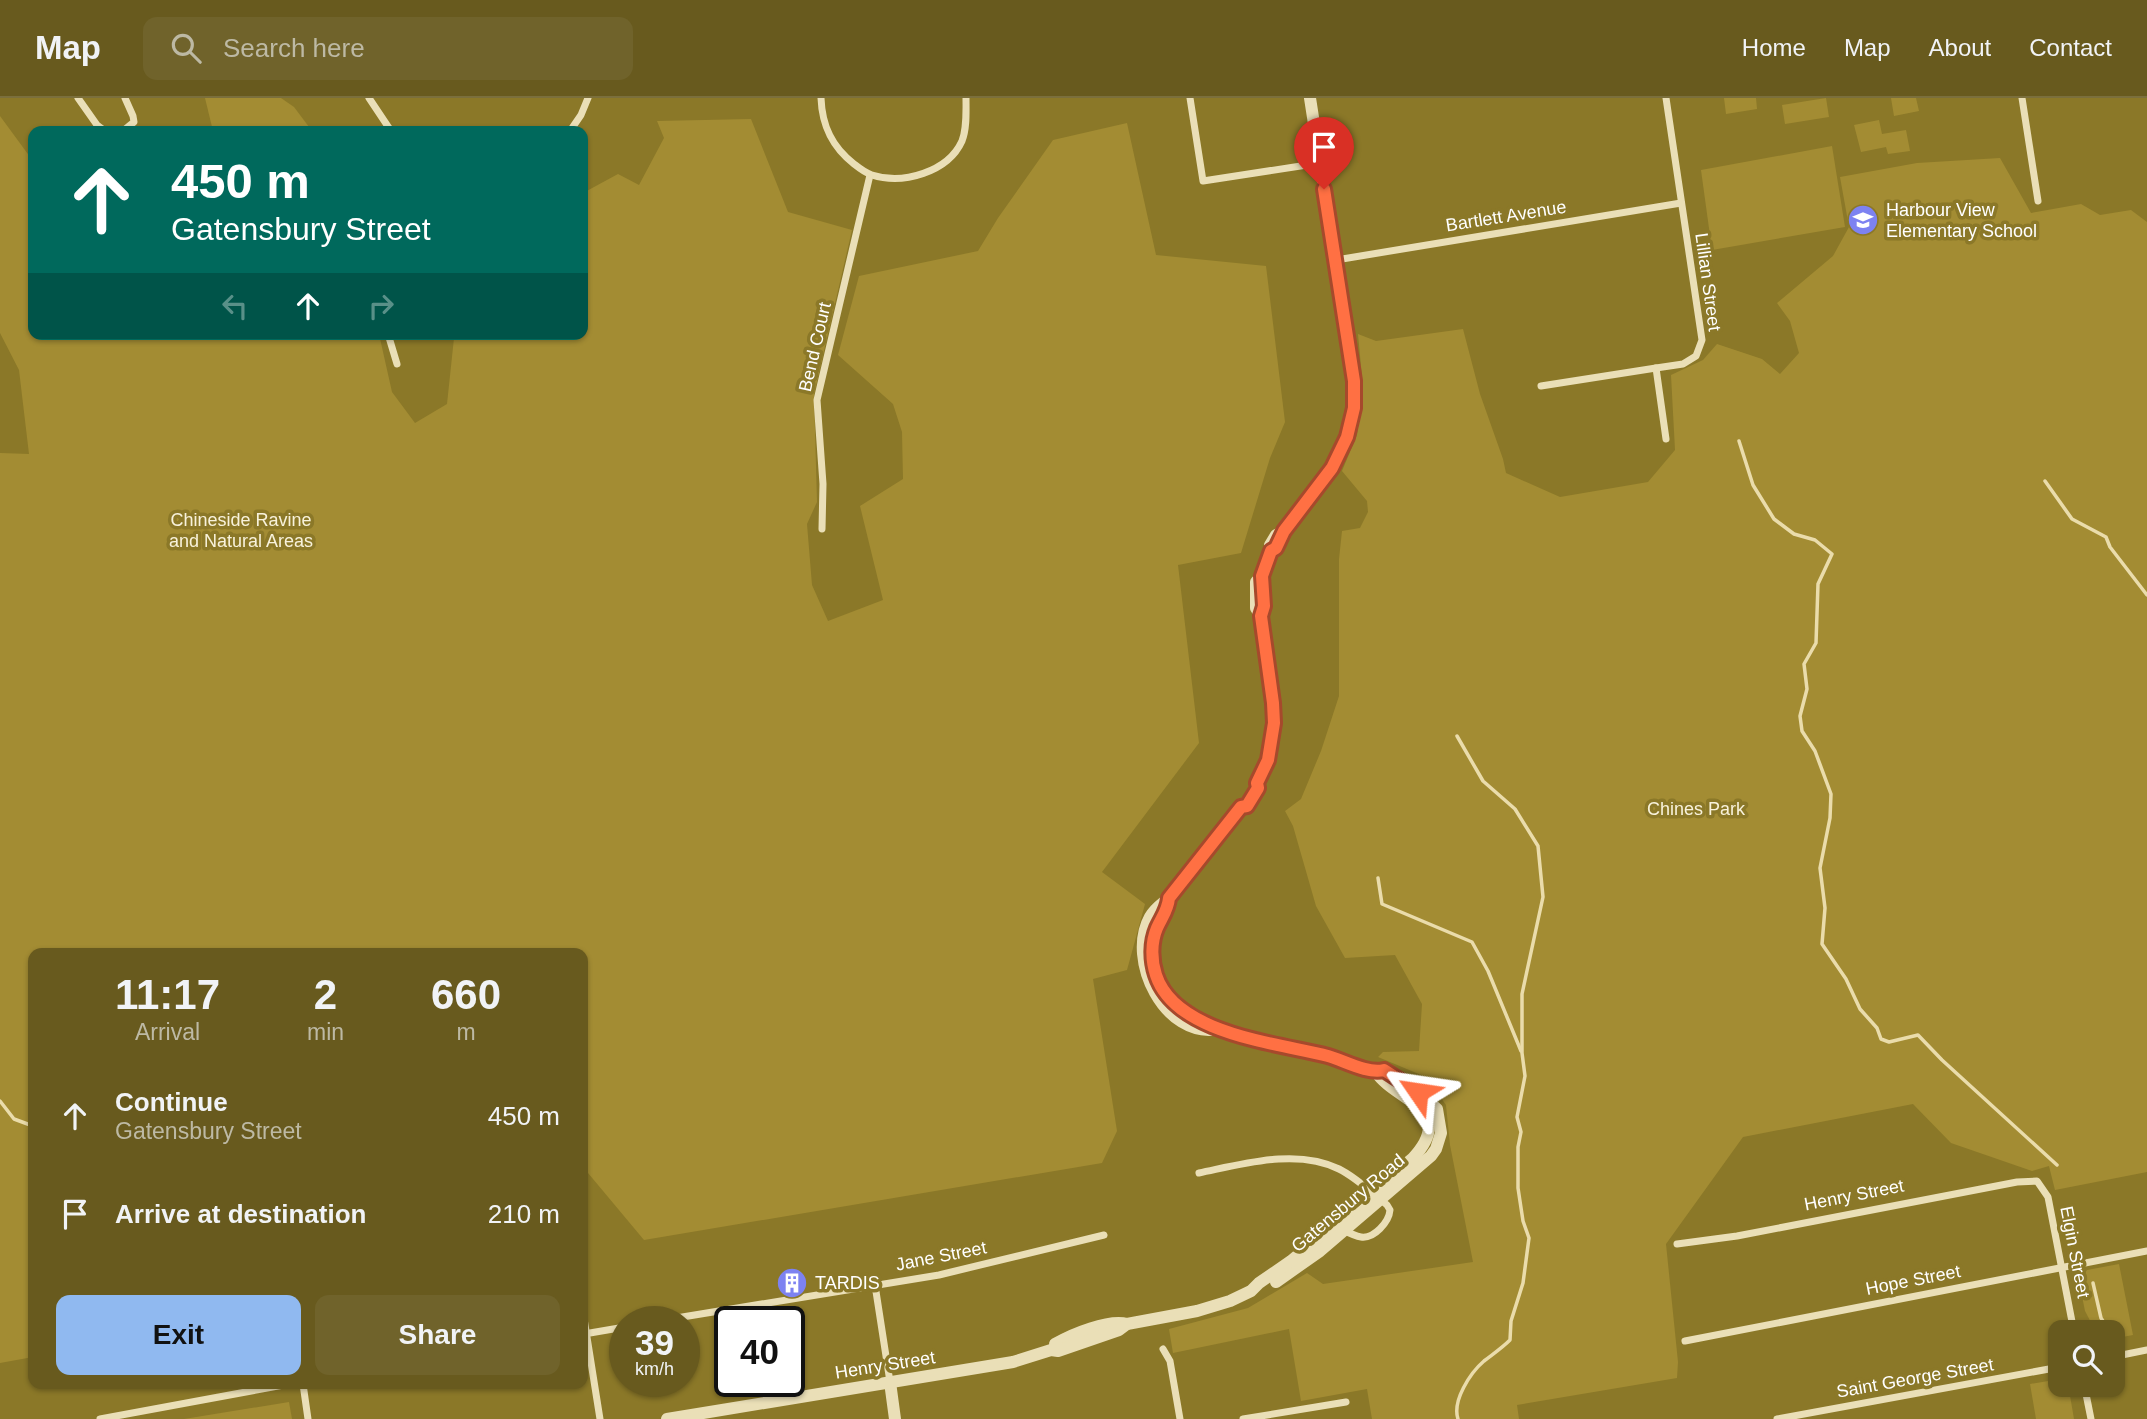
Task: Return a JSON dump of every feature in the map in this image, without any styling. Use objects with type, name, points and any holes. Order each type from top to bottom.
[{"type":"street","points":[[78,98],[98,126]]},
{"type":"street","points":[[125,98],[134,122],[129,126]]},
{"type":"street","points":[[369,98],[387,126]]},
{"type":"street","points":[[573,126],[589,98]]},
{"type":"street","points":[[821,98],[822,116],[831,140],[844,156],[870,175],[911,177],[943,164],[955,153],[962,141],[966,124],[966,98]]},
{"type":"street","points":[[1190,98],[1203,181],[1320,163]]},
{"type":"street","name":"Gatensbury Road","points":[[1251,1291],[1262,1290],[1293,1272],[1343,1230],[1413,1158],[1424,1144],[1428,1132],[1426,1119],[1418,1105],[1380,1079],[1376,1072],[1331,1057],[1218,1029],[1205,1031],[1184,1023],[1159,1001],[1147,980],[1144,951],[1147,926],[1156,908],[1169,898],[1241,807],[1268,760],[1274,723],[1273,703],[1261,616],[1256,608],[1256,582],[1262,576],[1271,551],[1270,545],[1276,535],[1284,531],[1332,468],[1351,422],[1354,381],[1310,98]]},
{"type":"street","name":"Lillian Street","points":[[1541,386],[1683,364],[1696,356],[1702,340],[1666,98]]},
{"type":"street","points":[[2022,98],[2038,201]]},
{"type":"street","name":"Bend Court","points":[[822,529],[824,484],[817,400],[870,175]]},
{"type":"street","name":"Bartlett Avenue","points":[[1336,260],[1681,203]]},
{"type":"street","points":[[390,340],[397,363]]},
{"type":"street","points":[[1656,368],[1666,439]]},
{"type":"street","points":[[1199,1173],[1280,1159],[1308,1160],[1340,1169],[1387,1205],[1389,1217],[1371,1235],[1359,1237],[1343,1230]]},
{"type":"street","name":"Henry Street","points":[[1677,1244],[1737,1236],[2017,1182],[2037,1181]]},
{"type":"street","name":"Elgin Street","points":[[2037,1181],[2048,1197],[2072,1320]]},
{"type":"street","name":"Gatensbury Road","points":[[1026,1359],[1051,1350],[1056,1343],[1080,1332],[1118,1321],[1127,1324],[1198,1311],[1230,1301],[1251,1291],[1376,1196]]},
{"type":"street","name":"Jane Street","points":[[700,1314],[939,1275],[1104,1235]]},
{"type":"street","name":"Hope Street","points":[[1685,1341],[2147,1251]]},
{"type":"street","points":[[875,1285],[895,1419]]},
{"type":"street","points":[[588,1333],[609,1330]]},
{"type":"street","points":[[1163,1349],[1170,1361],[1180,1419]]},
{"type":"street","points":[[2125,1354],[2147,1350]]},
{"type":"street","points":[[588,1355],[600,1419]]},
{"type":"street","name":"Henry Street","points":[[667,1419],[1026,1359]]},
{"type":"street","name":"Saint George Street","points":[[1777,1419],[2048,1369]]},
{"type":"street","points":[[100,1419],[262,1389]]},
{"type":"street","points":[[304,1389],[308,1419]]},
{"type":"street","points":[[2087,1397],[2091,1419]]},
{"type":"street","points":[[1243,1419],[1346,1402]]},
{"type":"green space","points":[[205,98],[281,98],[294,107],[308,126],[212,126]]},
{"type":"green space","points":[[1724,98],[1756,98],[1757,109],[1726,114]]},
{"type":"green space","points":[[1826,98],[1829,117],[1785,124],[1782,105]]},
{"type":"green space","points":[[1891,98],[1916,98],[1919,111],[1894,116]]},
{"type":"green space","name":"Chineside Ravine and Natural Areas","points":[[0,116],[28,154],[28,340],[380,340],[392,392],[415,423],[447,404],[454,340],[588,340],[588,190],[618,174],[639,185],[664,138],[657,121],[751,119],[788,212],[852,230],[814,394],[817,502],[807,524],[812,585],[828,621],[883,600],[860,506],[903,479],[902,432],[893,404],[838,355],[859,276],[978,251],[1053,140],[1127,123],[1156,255],[1266,266],[1285,422],[1270,458],[1241,553],[1178,565],[1199,743],[1102,872],[1145,904],[1127,970],[1093,979],[1117,1131],[1102,1163],[644,1240],[588,1173],[588,948],[28,948],[28,1358],[0,1363],[0,453],[29,454],[19,370],[0,333]]},
{"type":"green space","points":[[1879,120],[1882,134],[1906,130],[1910,151],[1888,154],[1886,147],[1861,152],[1854,125]]},
{"type":"green space","points":[[1832,146],[1845,227],[1712,250],[1701,170]]},
{"type":"green space","name":"Chines Park","points":[[2000,158],[2031,213],[2081,204],[2100,215],[2131,210],[2147,222],[2147,1172],[2055,1190],[2049,1166],[2032,1171],[1951,1143],[1913,1104],[1743,1137],[1666,1244],[1678,1362],[1677,1378],[1517,1405],[1519,1419],[1372,1419],[1367,1389],[1301,1401],[1289,1329],[1173,1353],[1169,1329],[1248,1308],[1307,1273],[1323,1284],[1473,1262],[1450,1145],[1446,1105],[1426,1077],[1378,1057],[1383,1052],[1419,1051],[1422,1004],[1395,955],[1345,958],[1316,906],[1293,826],[1285,811],[1301,799],[1321,751],[1339,696],[1339,559],[1342,531],[1360,528],[1368,512],[1367,501],[1342,471],[1357,435],[1363,388],[1358,334],[1376,341],[1463,329],[1480,394],[1506,473],[1560,497],[1648,482],[1675,450],[1671,375],[1703,360],[1717,344],[1762,359],[1780,374],[1799,353],[1790,321],[1777,303],[1833,256],[1849,227],[1840,177],[1917,163]]},
{"type":"green space","points":[[2119,1264],[2133,1335],[2125,1337],[2125,1320],[2090,1320],[2085,1311],[2079,1281],[2087,1270]]},
{"type":"green space","points":[[2048,1381],[2048,1397],[2070,1397],[2074,1419],[2036,1419],[2030,1384]]},
{"type":"green space","points":[[289,1402],[292,1419],[184,1419]]},
{"type":"waterway","points":[[1739,441],[1753,485],[1774,519],[1794,534],[1815,540],[1832,554],[1818,584],[1816,643],[1804,664],[1807,689],[1800,716],[1802,731],[1815,751],[1831,794],[1830,818],[1820,868],[1825,908],[1822,944],[1846,979],[1860,1009],[1877,1028],[1881,1039],[1889,1042],[1918,1035],[2057,1165]]},
{"type":"waterway","points":[[2045,481],[2072,519],[2106,537],[2110,547],[2147,595]]},
{"type":"waterway","points":[[1457,736],[1483,781],[1515,809],[1538,846],[1543,897],[1522,994],[1522,1053],[1525,1076],[1517,1117],[1521,1132],[1518,1147],[1518,1188],[1523,1221],[1529,1238],[1523,1283],[1511,1321],[1510,1340],[1484,1361],[1468,1380],[1460,1396],[1458,1419]]},
{"type":"waterway","points":[[1378,878],[1382,904],[1472,942],[1488,971],[1521,1051]]},
{"type":"waterway","points":[[0,1101],[14,1119],[28,1124]]},
{"type":"waterway","points":[[2093,1283],[2102,1320]]},
{"type":"place","name":"Harbour View Elementary School","points":[[1863,220]]},
{"type":"place","name":"TARDIS","points":[[792,1283]]},
{"type":"route","points":[[1324,189],[1354,381],[1351,422],[1332,468],[1284,531],[1276,548],[1271,551],[1262,576],[1264,606],[1261,616],[1274,723],[1268,760],[1257,783],[1258,788],[1247,806],[1241,807],[1169,898],[1168,909],[1153,939],[1153,959],[1156,976],[1166,993],[1192,1016],[1218,1029],[1331,1057],[1376,1072],[1384,1070],[1418,1092]]}]
